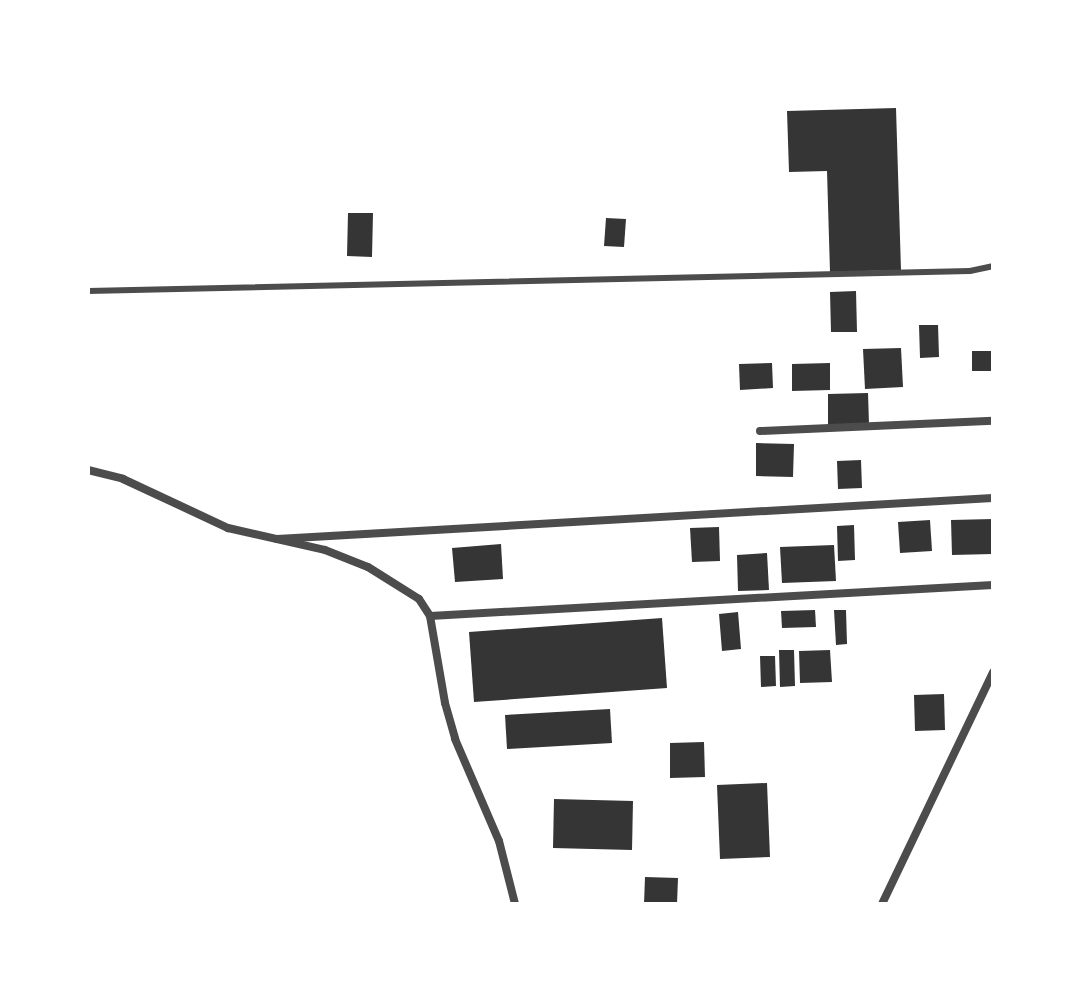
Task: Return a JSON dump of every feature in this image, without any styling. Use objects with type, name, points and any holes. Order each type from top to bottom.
[{"type":"street","points":[[760,431],[993,421]]},
{"type":"street","points":[[88,470],[123,479],[228,528],[325,550],[368,567],[419,599],[430,616],[445,703],[455,739],[499,841],[515,904]]},
{"type":"street","points":[[277,539],[993,498]]},
{"type":"street","points":[[430,616],[993,585]]},
{"type":"street","points":[[882,904],[993,672]]},
{"type":"lane","points":[[88,291],[970,271],[993,266]]},
{"type":"building","points":[[896,108],[901,270],[830,272],[827,171],[789,172],[787,111]]},
{"type":"building","points":[[348,213],[373,213],[372,257],[347,256]]},
{"type":"building","points":[[606,218],[626,219],[624,247],[604,246]]},
{"type":"building","points":[[856,291],[857,332],[831,332],[830,292]]},
{"type":"building","points":[[919,325],[938,325],[939,357],[920,358]]},
{"type":"building","points":[[901,348],[903,387],[865,389],[863,349]]},
{"type":"building","points":[[972,351],[993,351],[993,371],[972,371]]},
{"type":"building","points":[[772,363],[773,388],[740,390],[739,364]]},
{"type":"building","points":[[830,363],[830,390],[792,391],[792,364]]},
{"type":"building","points":[[868,393],[869,424],[828,425],[828,394]]},
{"type":"building","points":[[756,443],[794,444],[793,477],[756,476]]},
{"type":"building","points":[[861,460],[862,488],[838,489],[837,461]]},
{"type":"building","points":[[993,519],[993,554],[952,555],[951,520]]},
{"type":"building","points":[[930,520],[932,551],[900,553],[898,522]]},
{"type":"building","points":[[854,525],[855,560],[838,561],[837,526]]},
{"type":"building","points":[[719,527],[720,561],[692,562],[690,528]]},
{"type":"building","points":[[501,544],[503,579],[455,582],[452,548]]},
{"type":"building","points":[[834,545],[836,581],[782,583],[780,547]]},
{"type":"building","points":[[767,553],[769,590],[738,591],[737,555]]},
{"type":"building","points":[[815,610],[816,627],[782,628],[781,611]]},
{"type":"building","points":[[834,610],[846,610],[847,644],[836,645]]},
{"type":"building","points":[[738,612],[741,649],[722,651],[719,614]]},
{"type":"building","points":[[662,618],[667,688],[474,702],[469,632]]},
{"type":"building","points":[[779,650],[794,650],[795,686],[780,687]]},
{"type":"building","points":[[830,650],[832,682],[800,683],[799,651]]},
{"type":"building","points":[[760,656],[775,656],[776,686],[761,687]]},
{"type":"building","points":[[944,694],[945,730],[915,731],[914,695]]},
{"type":"building","points":[[610,709],[612,743],[507,749],[505,715]]},
{"type":"building","points":[[704,742],[705,777],[670,778],[670,743]]},
{"type":"building","points":[[767,783],[770,857],[720,859],[717,785]]},
{"type":"building","points":[[554,799],[633,801],[632,850],[553,848]]},
{"type":"building","points":[[645,877],[678,878],[677,904],[644,904]]}]
